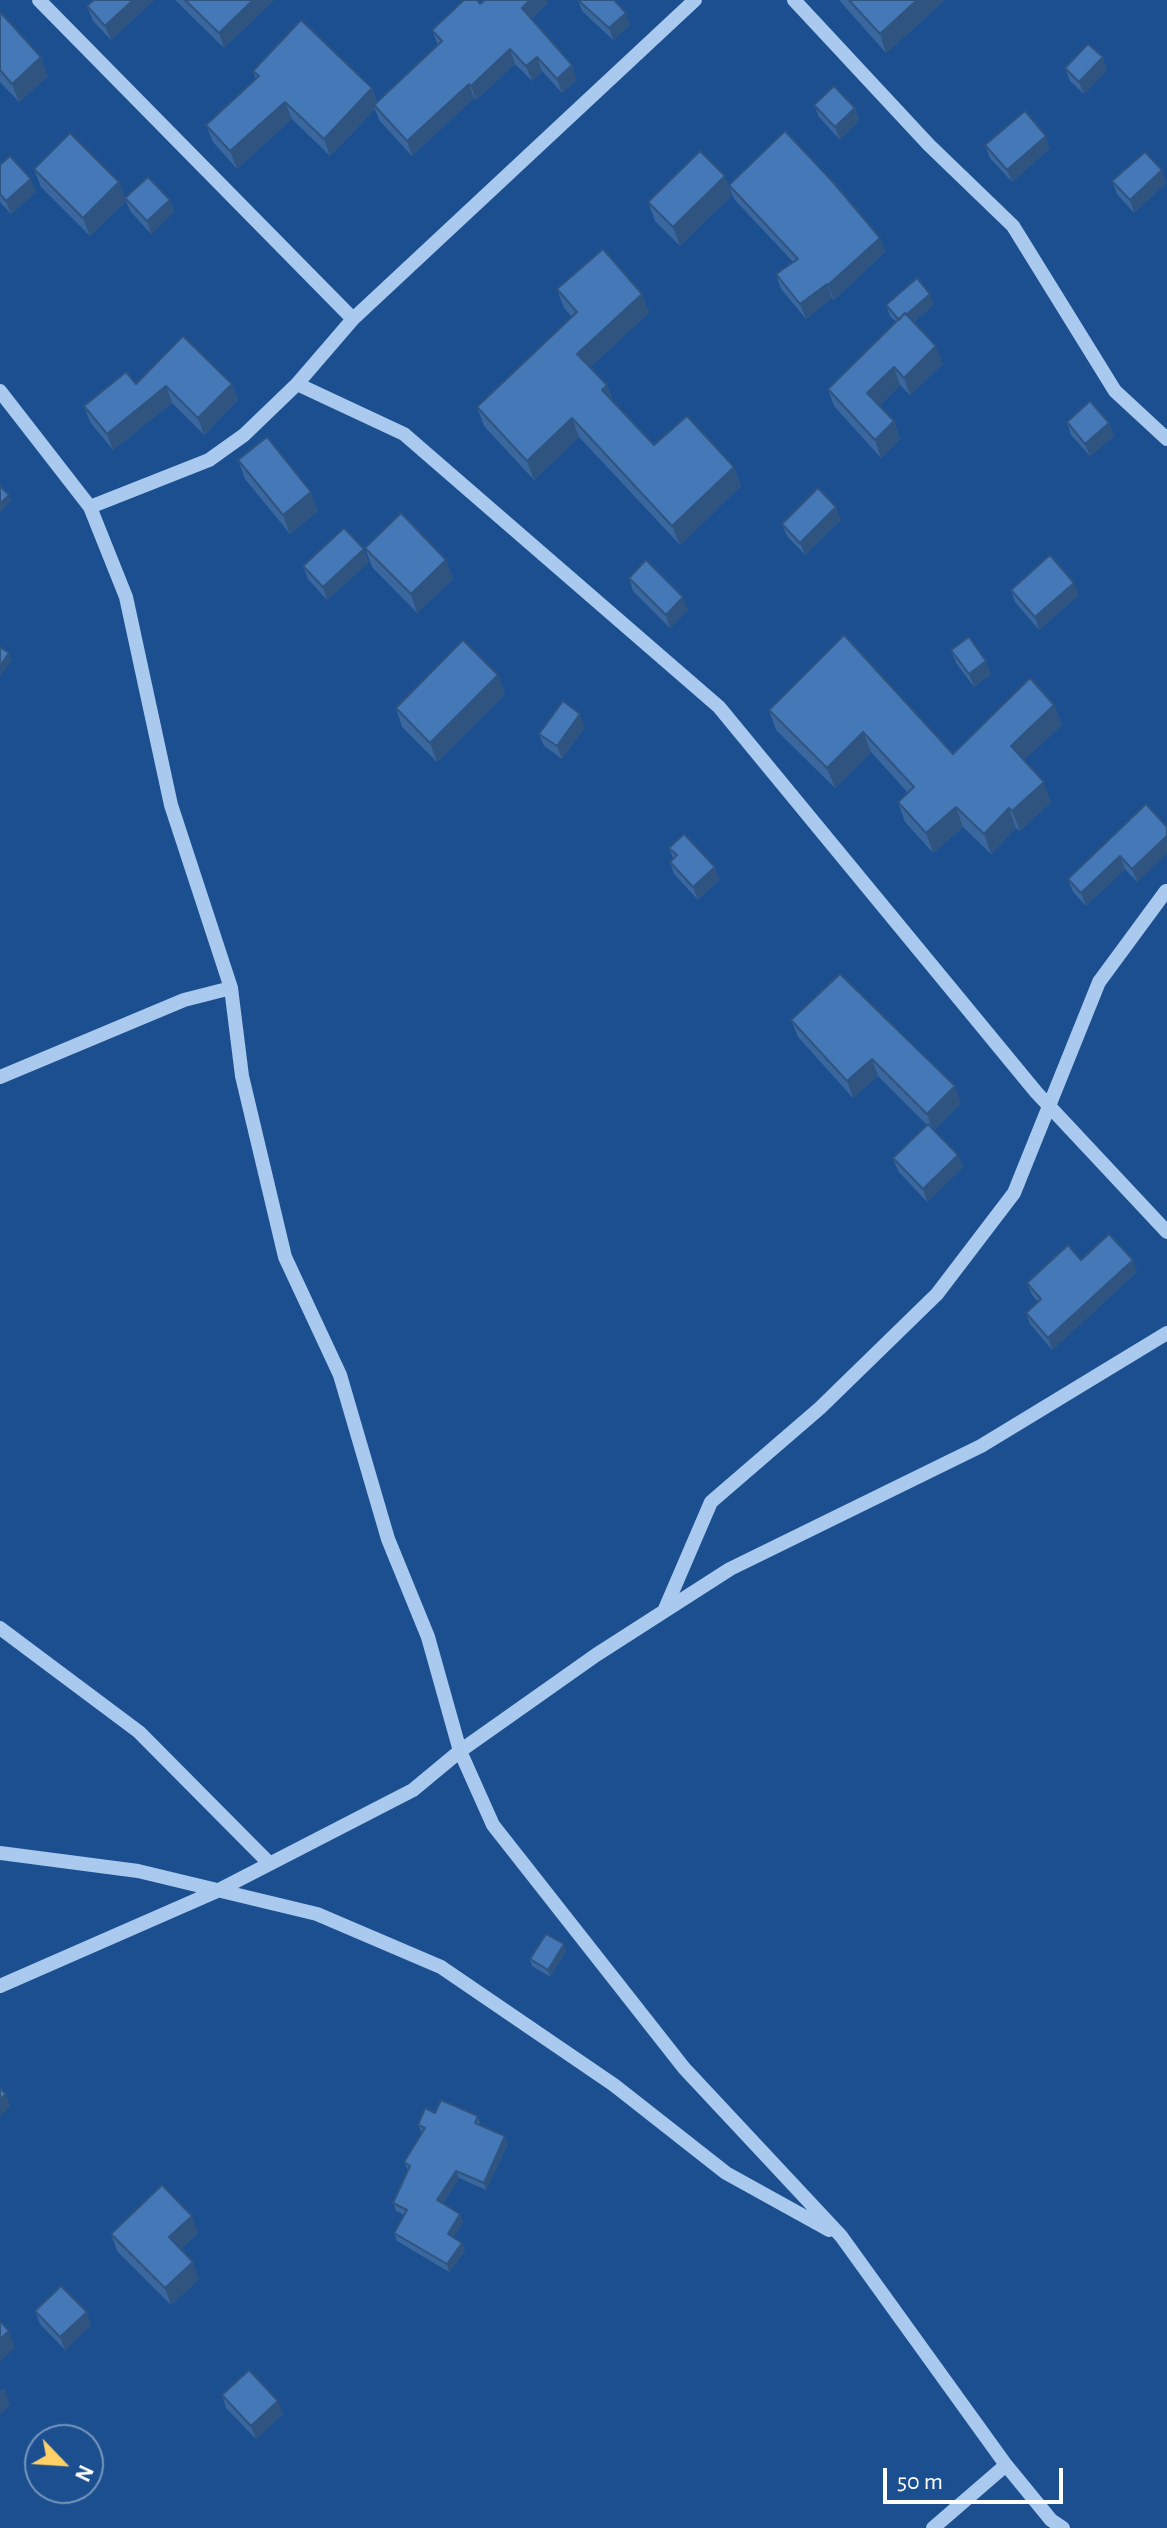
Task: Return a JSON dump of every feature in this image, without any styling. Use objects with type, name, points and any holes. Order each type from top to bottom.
[{"type":"street","points":[[39,0],[353,319]]},
{"type":"street","points":[[90,507],[209,460],[244,435],[297,384],[353,319],[695,0]]},
{"type":"street","points":[[794,0],[929,145],[1013,226],[1115,391],[1167,439]]},
{"type":"street","points":[[297,384],[404,434],[719,707],[1047,1105],[1167,1232]]},
{"type":"street","points":[[0,391],[90,507],[126,597],[171,805],[231,988],[242,1076],[285,1257],[340,1375],[388,1539],[428,1637],[460,1751],[493,1825],[684,2068],[841,2236],[1006,2465],[1051,2520],[1063,2528]]},
{"type":"street","points":[[665,1610],[711,1502],[820,1408],[937,1294],[1014,1193],[1099,982],[1166,891]]},
{"type":"street","points":[[0,1077],[184,1000],[231,988]]},
{"type":"street","points":[[0,1986],[217,1891],[413,1790],[460,1751],[596,1655],[730,1569],[981,1446],[1167,1333]]},
{"type":"street","points":[[0,1628],[139,1732],[269,1863]]},
{"type":"street","points":[[0,1853],[138,1871],[317,1914],[441,1967],[614,2085],[726,2173],[841,2236]]},
{"type":"street","points":[[933,2528],[1006,2465]]},
{"type":"building","points":[[94,0],[133,0],[105,26],[87,6]]},
{"type":"building","points":[[185,0],[253,0],[219,33]]},
{"type":"building","points":[[464,0],[477,0],[480,4],[485,0],[530,0],[522,8],[572,65],[557,79],[537,57],[526,66],[510,49],[407,141],[374,105],[442,41],[432,30]]},
{"type":"building","points":[[578,0],[614,0],[626,13],[609,28]]},
{"type":"building","points":[[849,0],[917,0],[880,34]]},
{"type":"building","points":[[0,12],[41,57],[12,84],[0,70]]},
{"type":"building","points":[[301,20],[372,88],[324,139],[285,102],[230,151],[206,125],[259,76],[253,71]]},
{"type":"building","points":[[1088,44],[1103,57],[1079,82],[1065,68]]},
{"type":"building","points":[[834,86],[855,108],[835,127],[814,105]]},
{"type":"building","points":[[1025,111],[1046,136],[1007,170],[985,145]]},
{"type":"building","points":[[785,131],[880,238],[828,285],[800,304],[776,274],[798,259],[729,185]]},
{"type":"building","points":[[70,133],[119,182],[83,218],[34,169]]},
{"type":"building","points":[[700,151],[725,176],[673,227],[648,202]]},
{"type":"building","points":[[1145,152],[1162,170],[1130,200],[1112,181]]},
{"type":"building","points":[[10,156],[31,179],[6,201],[0,194],[0,165]]},
{"type":"building","points":[[148,177],[170,200],[147,221],[125,198]]},
{"type":"building","points":[[603,249],[642,294],[577,354],[607,385],[602,390],[654,445],[687,416],[734,467],[672,526],[572,418],[527,461],[477,407],[577,312],[557,289]]},
{"type":"building","points":[[917,278],[930,294],[899,320],[886,305]]},
{"type":"building","points":[[905,313],[936,346],[904,378],[894,367],[867,393],[894,421],[875,440],[828,389]]},
{"type":"building","points":[[183,336],[232,384],[198,418],[166,386],[107,434],[84,406],[126,372],[136,384]]},
{"type":"building","points":[[1090,401],[1109,423],[1085,444],[1067,422]]},
{"type":"building","points":[[267,437],[311,492],[283,515],[238,460]]},
{"type":"building","points":[[0,486],[9,495],[0,504]]},
{"type":"building","points":[[818,488],[836,507],[800,543],[782,524]]},
{"type":"building","points":[[401,513],[446,560],[411,594],[365,548]]},
{"type":"building","points":[[344,528],[364,549],[323,587],[303,566]]},
{"type":"building","points":[[1050,555],[1074,583],[1035,617],[1011,590]]},
{"type":"building","points":[[646,560],[683,597],[666,615],[629,578]]},
{"type":"building","points":[[844,635],[953,754],[1030,678],[1054,705],[1011,746],[1044,782],[1012,811],[1009,808],[984,834],[956,807],[926,833],[898,802],[914,787],[863,732],[827,768],[769,710]]},
{"type":"building","points":[[969,637],[986,661],[969,674],[951,650]]},
{"type":"building","points":[[463,640],[498,675],[430,743],[396,708]]},
{"type":"building","points":[[0,647],[9,653],[0,666]]},
{"type":"building","points":[[563,701],[580,714],[557,746],[539,734]]},
{"type":"building","points":[[1146,804],[1167,827],[1167,836],[1132,869],[1120,856],[1081,893],[1068,879]]},
{"type":"building","points":[[684,834],[715,867],[693,887],[670,862],[677,855],[669,848]]},
{"type":"building","points":[[840,974],[955,1086],[927,1114],[872,1059],[847,1081],[791,1020]]},
{"type":"building","points":[[928,1124],[958,1155],[923,1189],[893,1158]]},
{"type":"building","points":[[1109,1234],[1133,1260],[1048,1338],[1026,1313],[1041,1299],[1027,1283],[1068,1245],[1081,1260]]},
{"type":"building","points":[[546,1934],[564,1944],[548,1970],[530,1959]]},
{"type":"building","points":[[441,2100],[478,2116],[475,2123],[505,2136],[484,2183],[456,2171],[437,2200],[460,2214],[448,2234],[462,2243],[447,2264],[394,2233],[407,2210],[393,2203],[410,2166],[404,2162],[425,2128],[418,2125],[425,2108],[435,2113]]},
{"type":"building","points":[[162,2185],[192,2216],[169,2237],[193,2262],[165,2288],[111,2234]]},
{"type":"building","points":[[61,2286],[87,2312],[60,2337],[35,2311]]},
{"type":"building","points":[[0,2321],[9,2331],[0,2339]]},
{"type":"building","points":[[249,2370],[278,2401],[251,2426],[222,2395]]}]
